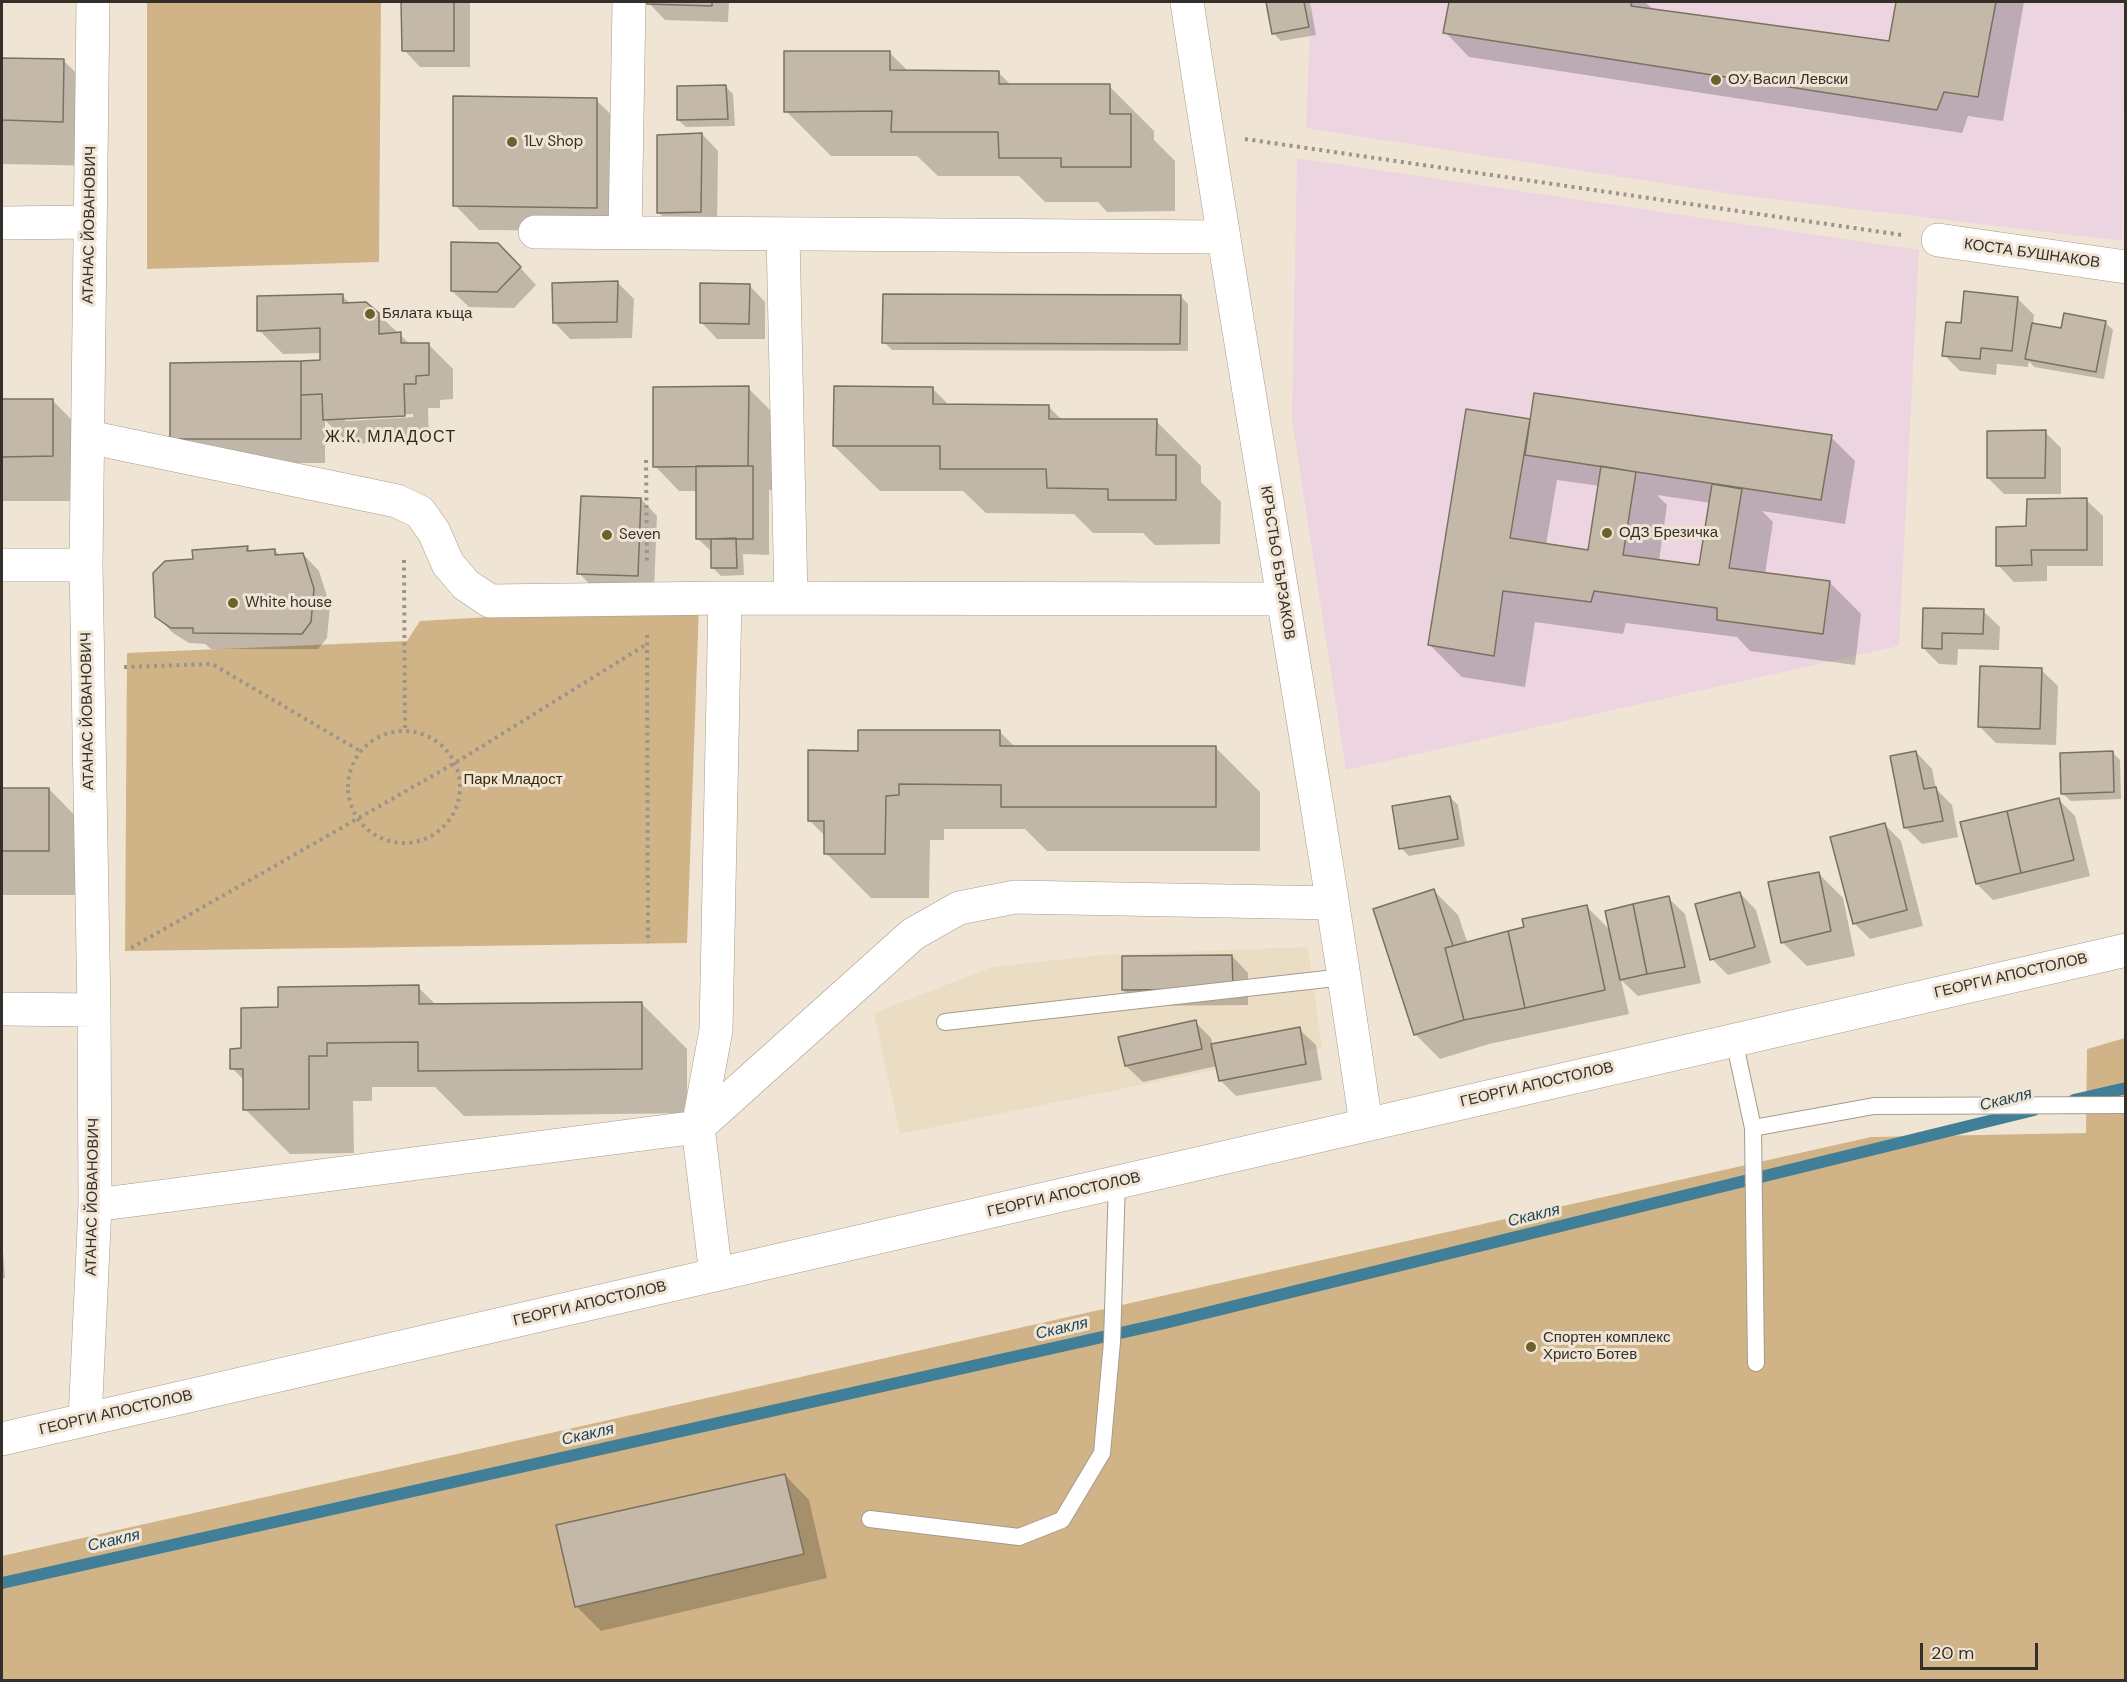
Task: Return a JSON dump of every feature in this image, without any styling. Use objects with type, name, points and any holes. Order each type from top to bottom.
[{"type":"street","name":"АТАНАС ЙОВАНОВИЧ","points":[[85,1420],[95,1205],[86,565],[93,2]]},
{"type":"street","points":[[625,233],[629,2]]},
{"type":"street","name":"КРЪСТЬО БЪРЗАКОВ","points":[[1187,2],[1366,1125]]},
{"type":"street","points":[[2,223],[90,222]]},
{"type":"street","points":[[535,232],[783,236],[1223,237]]},
{"type":"street","points":[[783,236],[791,598]]},
{"type":"street","name":"КОСТА БУШНАКОВ","points":[[1938,240],[2126,267]]},
{"type":"street","points":[[88,437],[397,501],[420,512],[434,532],[448,564],[466,585],[490,601],[725,598],[1283,599]]},
{"type":"street","points":[[2,565],[86,565]]},
{"type":"street","points":[[716,1275],[698,1127],[716,1030],[725,598]]},
{"type":"street","points":[[95,1205],[698,1127],[913,934],[959,908],[1015,897],[1332,903]]},
{"type":"street","name":"ГЕОРГИ АПОСТОЛОВ","points":[[2,1439],[2126,950]]},
{"type":"street","points":[[2,1009],[94,1010]]},
{"type":"street","points":[[2,1422],[85,1420]]},
{"type":"lane","points":[[945,1022],[1344,977]]},
{"type":"lane","points":[[1734,1040],[1753,1128],[1756,1364]]},
{"type":"lane","points":[[1753,1128],[1874,1106],[2126,1105]]},
{"type":"lane","points":[[870,1519],[1019,1537],[1062,1520],[1102,1453],[1112,1342],[1117,1182]]},
{"type":"path","points":[[1207,133],[1938,240]]},
{"type":"path","points":[[646,460],[648,943]]},
{"type":"path","points":[[403,504],[405,730]]},
{"type":"path","points":[[125,951],[455,763],[647,644]]},
{"type":"path","points":[[88,668],[212,664],[360,751]]},
{"type":"path","points":[[405,730],[420,733],[434,740],[446,750],[455,763],[460,781],[459,799],[452,817],[440,831],[423,840],[405,844],[386,841],[370,833],[357,819],[349,803],[347,784],[351,766],[360,751],[373,739],[388,732],[405,730]]},
{"type":"shaded area","name":"ОУ Васил Левски","points":[[1311,2],[2125,2],[2122,241],[1738,195],[1306,128]]},
{"type":"shaded area","name":"ОДЗ Брезичка","points":[[1297,158],[1919,250],[1899,646],[1346,770],[1292,420]]},
{"type":"shaded area","points":[[1308,947],[1322,1048],[900,1134],[874,1013],[992,967],[1103,955]]},
{"type":"green space","points":[[147,2],[381,2],[379,262],[147,269]]},
{"type":"green space","name":"Парк Младост","points":[[699,605],[687,943],[125,951],[127,653],[407,641],[420,621]]},
{"type":"green space","name":"Спортен комплекс Христо Ботев","points":[[2125,1038],[2125,1680],[2,1680],[2,1556],[1871,1137],[2086,1133],[2087,1049]]},
{"type":"building","points":[[401,2],[454,2],[454,51],[402,51]]},
{"type":"building","points":[[647,2],[712,2],[712,6],[647,4]]},
{"type":"building","points":[[1266,2],[1304,2],[1309,27],[1272,34]]},
{"type":"building","points":[[1449,2],[1632,2],[1631,6],[1889,41],[1896,2],[1996,2],[1978,97],[1944,92],[1937,110],[1443,33]]},
{"type":"building","points":[[784,51],[890,51],[890,70],[999,71],[999,84],[1110,84],[1110,114],[1131,114],[1131,167],[1061,167],[1061,158],[999,158],[998,132],[891,132],[892,111],[784,112]]},
{"type":"building","points":[[2,58],[64,59],[63,122],[2,120]]},
{"type":"building","points":[[726,85],[728,119],[677,120],[677,86]]},
{"type":"building","points":[[453,96],[597,98],[597,208],[453,206]]},
{"type":"building","points":[[702,133],[701,212],[657,213],[657,135]]},
{"type":"building","points":[[451,242],[498,243],[521,267],[497,292],[451,291]]},
{"type":"building","points":[[618,281],[617,322],[553,323],[552,283]]},
{"type":"building","points":[[700,283],[750,284],[749,324],[700,323]]},
{"type":"building","points":[[1964,291],[2018,297],[2012,351],[1981,348],[1980,359],[1942,356],[1946,322],[1961,323]]},
{"type":"building","points":[[343,294],[343,303],[366,302],[379,313],[379,334],[401,332],[401,343],[429,343],[429,375],[416,376],[416,384],[404,384],[405,416],[323,420],[322,394],[301,395],[301,361],[320,360],[320,328],[257,331],[257,296]]},
{"type":"building","points":[[883,294],[1181,295],[1180,344],[882,343]]},
{"type":"building","points":[[2064,313],[2106,321],[2096,372],[2025,359],[2032,323],[2061,328]]},
{"type":"building","points":[[301,361],[301,439],[170,439],[170,363]]},
{"type":"building","points":[[749,386],[748,466],[653,467],[653,387]]},
{"type":"building","points":[[834,386],[933,387],[933,404],[1049,405],[1049,419],[1157,419],[1156,455],[1176,455],[1176,500],[1108,500],[1108,489],[1047,488],[1046,469],[940,469],[940,446],[833,446]]},
{"type":"building","points":[[1534,393],[1832,435],[1821,500],[1525,455]]},
{"type":"building","points":[[2,399],[53,399],[53,456],[2,457]]},
{"type":"building","points":[[1466,409],[1530,419],[1510,538],[1588,550],[1601,466],[1636,472],[1623,555],[1699,565],[1712,484],[1742,489],[1729,568],[1830,581],[1823,634],[1717,620],[1717,608],[1594,591],[1591,602],[1503,591],[1494,656],[1428,645]]},
{"type":"building","points":[[2046,430],[2045,478],[1987,478],[1987,431]]},
{"type":"building","points":[[696,466],[753,466],[753,539],[696,539]]},
{"type":"building","points":[[581,496],[641,498],[638,576],[577,574]]},
{"type":"building","points":[[2087,498],[2087,550],[2031,550],[2032,565],[1996,566],[1996,527],[2026,526],[2027,499]]},
{"type":"building","points":[[736,538],[737,568],[711,568],[711,539]]},
{"type":"building","name":"White house","points":[[248,546],[247,551],[275,549],[275,555],[303,553],[314,589],[311,622],[302,634],[193,633],[193,628],[171,628],[155,617],[153,573],[165,561],[193,559],[192,550]]},
{"type":"building","points":[[1923,608],[1984,609],[1983,634],[1942,633],[1942,649],[1922,648]]},
{"type":"building","points":[[1980,666],[2042,668],[2040,729],[1978,727]]},
{"type":"building","points":[[858,730],[1000,730],[1000,746],[1216,746],[1216,807],[1001,807],[1001,785],[899,784],[899,795],[886,796],[885,854],[824,854],[824,821],[808,821],[808,750],[858,751]]},
{"type":"building","points":[[1916,751],[1924,789],[1936,787],[1943,821],[1904,828],[1890,756]]},
{"type":"building","points":[[2113,751],[2114,792],[2061,794],[2060,753]]},
{"type":"building","points":[[2,788],[49,788],[49,851],[2,851]]},
{"type":"building","points":[[1450,796],[1458,839],[1399,849],[1392,806]]},
{"type":"building","points":[[2059,798],[2074,860],[2021,873],[2007,811]]},
{"type":"building","points":[[2007,811],[2021,873],[1976,884],[1960,822]]},
{"type":"building","points":[[1885,823],[1907,910],[1853,924],[1830,837]]},
{"type":"building","points":[[1819,872],[1831,931],[1781,943],[1768,882]]},
{"type":"building","points":[[1434,889],[1453,946],[1445,948],[1464,1020],[1414,1035],[1373,909]]},
{"type":"building","points":[[1740,892],[1755,947],[1710,960],[1695,904]]},
{"type":"building","points":[[1669,896],[1685,967],[1647,974],[1633,904]]},
{"type":"building","points":[[1633,904],[1647,974],[1620,980],[1605,911]]},
{"type":"building","points":[[1587,905],[1605,990],[1525,1008],[1508,931],[1524,927],[1522,919]]},
{"type":"building","points":[[1508,931],[1525,1008],[1464,1020],[1445,948]]},
{"type":"building","points":[[1232,955],[1233,989],[1122,990],[1122,956]]},
{"type":"building","points":[[419,985],[419,1004],[642,1002],[642,1069],[418,1071],[418,1042],[327,1043],[327,1056],[309,1056],[309,1109],[243,1110],[243,1069],[230,1069],[230,1049],[241,1048],[241,1008],[278,1007],[278,987]]},
{"type":"building","points":[[1196,1020],[1202,1049],[1125,1066],[1118,1037]]},
{"type":"building","points":[[1300,1027],[1306,1064],[1219,1081],[1211,1044]]},
{"type":"building","points":[[785,1474],[804,1554],[575,1607],[556,1525]]},
{"type":"waterway","name":"Скакля","points":[[2074,1100],[2126,1088]]},
{"type":"waterway","name":"Скакля","points":[[2,1583],[1165,1323],[2034,1110]]},
{"type":"place","name":"ОУ Васил Левски","points":[[1716,80]]},
{"type":"place","name":"1Lv Shop","points":[[512,142]]},
{"type":"place","name":"Бялата къща","points":[[370,314]]},
{"type":"place","name":"ОДЗ Брезичка","points":[[1607,533]]},
{"type":"place","name":"Seven","points":[[607,535]]},
{"type":"place","name":"White house","points":[[233,603]]},
{"type":"place","name":"Спортен комплекс Христо Ботев","points":[[1531,1347]]},
{"type":"district","name":"Ж.К. МЛАДОСТ","points":[[391,438]]}]
